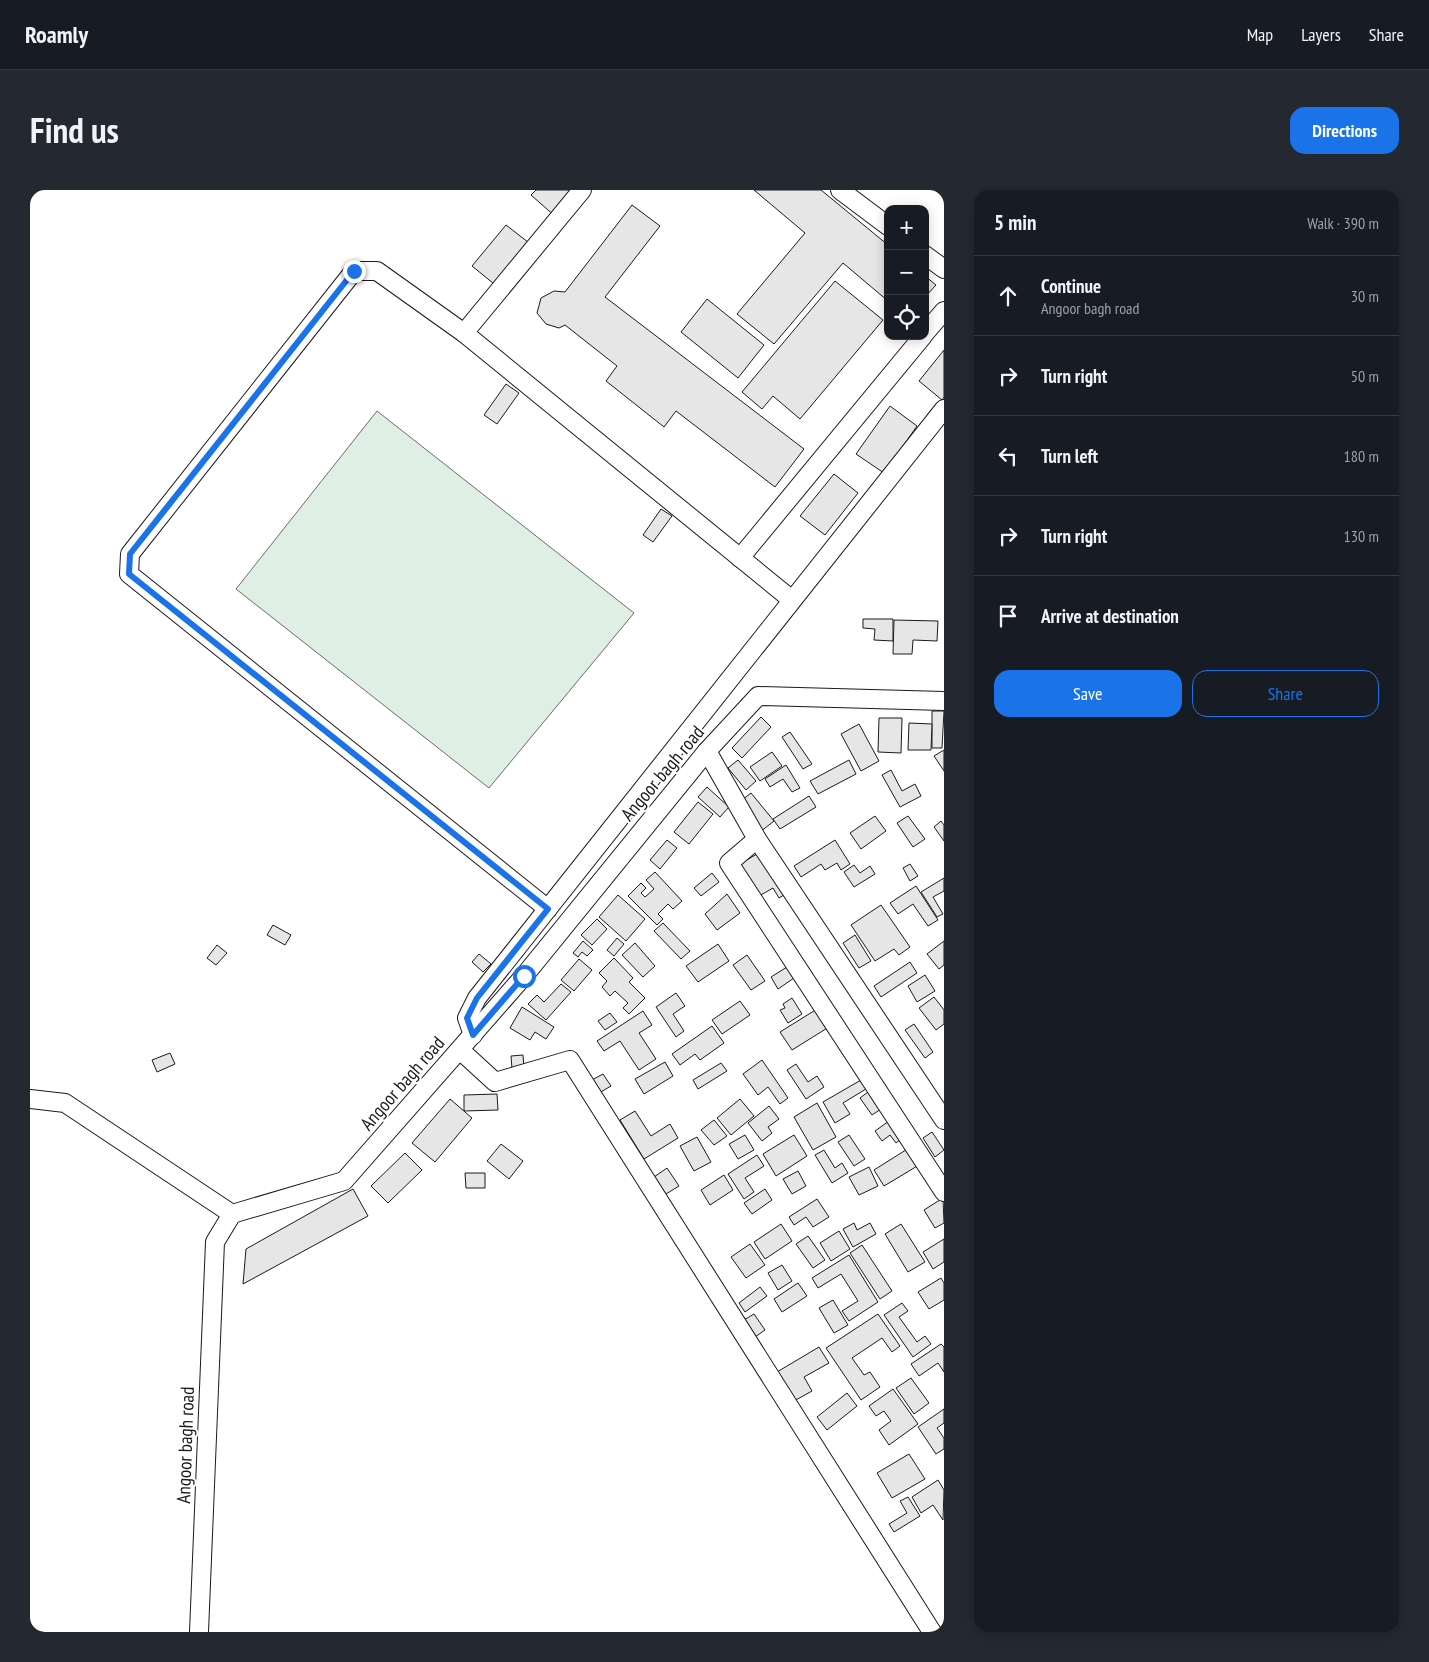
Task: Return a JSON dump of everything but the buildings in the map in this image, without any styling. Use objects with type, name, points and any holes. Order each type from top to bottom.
[{"type":"street","points":[[464,333],[582,190]]},
{"type":"street","points":[[840,190],[884,223]]},
{"type":"street","points":[[929,258],[944,269]]},
{"type":"street","points":[[548,909],[129,574],[130,554],[354,271],[377,271],[464,333],[792,600]]},
{"type":"street","points":[[929,329],[944,311]]},
{"type":"street","points":[[740,558],[920,340]]},
{"type":"street","points":[[473,1035],[467,1018],[477,998],[944,409]]},
{"type":"street","name":"Angoor bagh road","points":[[199,1632],[215,1242],[232,1214],[344,1181],[473,1035],[707,751],[758,696],[944,700]]},
{"type":"street","points":[[707,751],[757,840],[944,1120]]},
{"type":"street","points":[[757,840],[729,863],[944,1192]]},
{"type":"street","points":[[460,1050],[495,1082],[570,1060],[932,1632]]},
{"type":"street","points":[[30,1099],[65,1103],[232,1214]]},
{"type":"green space","points":[[377,411],[634,613],[489,788],[236,589]]},
{"type":"route","points":[[354,271],[130,554],[129,574],[548,909],[477,998],[467,1018],[473,1035],[524,976]]}]
